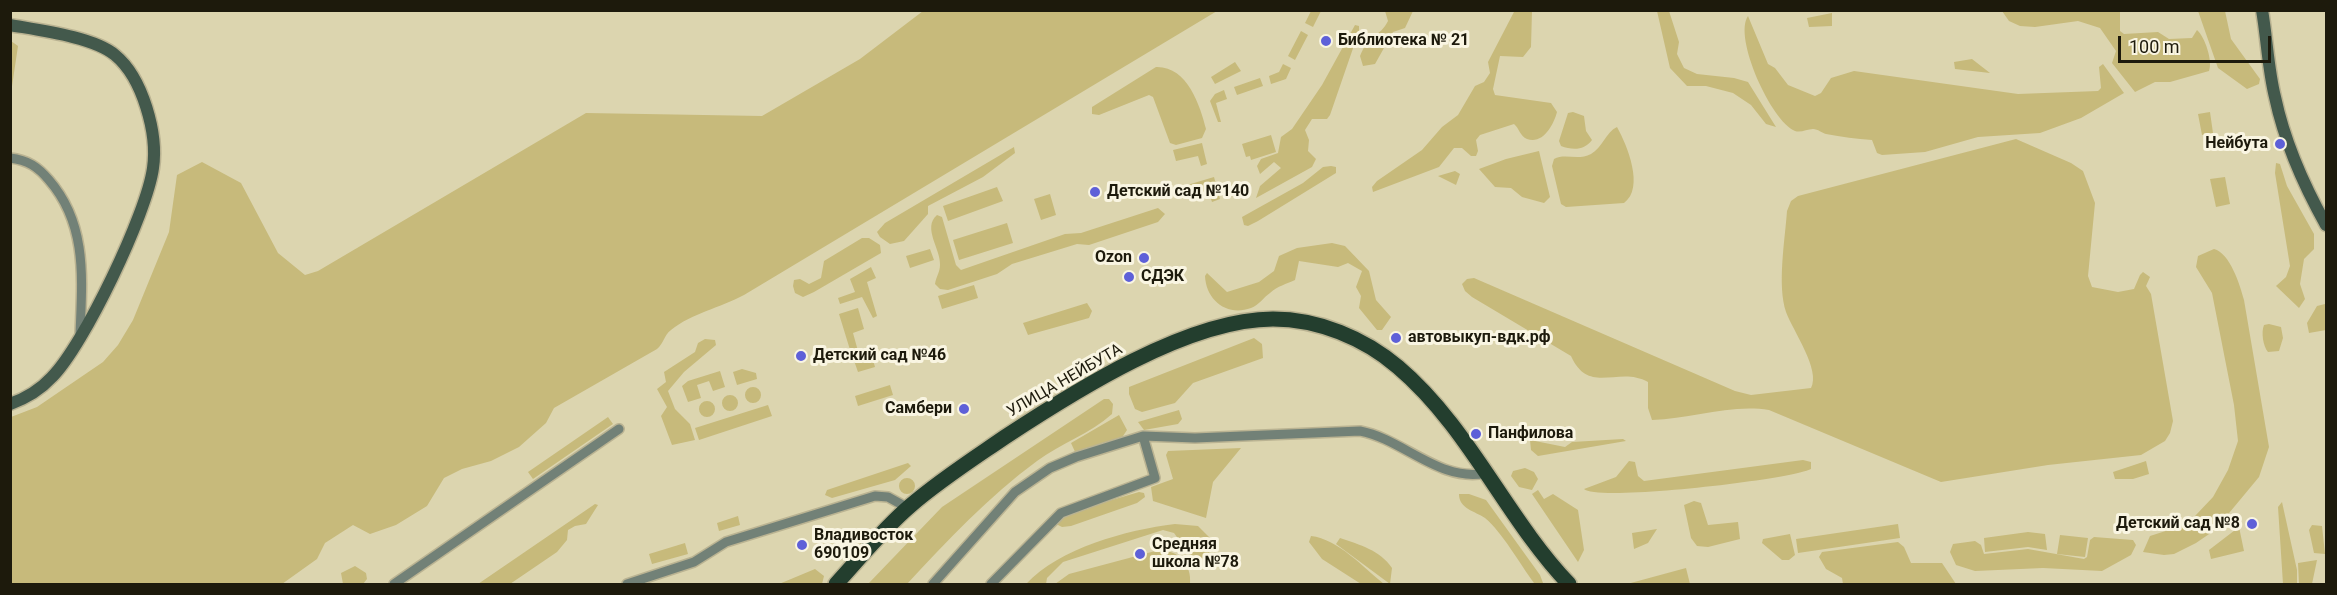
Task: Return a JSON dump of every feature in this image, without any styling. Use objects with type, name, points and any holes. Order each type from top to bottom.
[{"type":"main road","points":[[2262,10],[2274,97],[2286,141],[2301,180],[2326,225]]},
{"type":"main road","points":[[10,25],[74,37],[115,54],[136,82],[154,131],[153,169],[136,227],[80,335],[53,377],[31,396],[10,404]]},
{"type":"main road","name":"УЛИЦА НЕЙБУТА","points":[[836,585],[908,508],[994,444],[1112,372],[1196,336],[1251,321],[1273,319],[1314,323],[1348,336],[1379,353],[1412,381],[1486,473],[1540,549],[1569,585]]},
{"type":"street","points":[[10,158],[24,159],[39,169],[69,207],[77,227],[82,296],[80,335]]},
{"type":"street","points":[[394,585],[619,429]]},
{"type":"street","points":[[933,585],[1015,492],[1057,465],[1143,436],[1198,438],[1360,431],[1384,436],[1455,474],[1471,476],[1486,473]]},
{"type":"street","points":[[991,585],[1061,513],[1155,478],[1143,436]]},
{"type":"street","points":[[627,585],[694,562],[726,542],[876,496],[888,497],[908,508]]},
{"type":"shaded area","points":[[1515,10],[1532,11],[1531,47],[1523,57],[1500,56],[1493,89],[1495,95],[1551,103],[1557,112],[1547,132],[1538,139],[1527,139],[1514,124],[1480,135],[1476,140],[1478,151],[1476,156],[1471,156],[1462,148],[1454,148],[1439,167],[1373,192],[1372,187],[1377,181],[1422,150],[1442,127],[1458,115],[1475,86],[1484,82],[1490,73],[1488,62]]},
{"type":"shaded area","points":[[923,11],[1217,11],[744,295],[679,324],[669,332],[657,349],[554,408],[546,423],[519,447],[491,461],[462,469],[444,478],[427,506],[396,525],[370,534],[353,525],[325,543],[317,559],[282,584],[11,584],[11,417],[37,407],[103,362],[118,345],[133,320],[169,232],[177,175],[202,162],[241,183],[278,253],[305,275],[318,271],[586,113],[762,116],[860,59]]},
{"type":"shaded area","points":[[1311,11],[1321,11],[1313,27],[1305,23]]},
{"type":"shaded area","points":[[1385,11],[1413,11],[1405,28],[1393,32],[1375,64],[1363,66],[1360,56],[1363,49],[1388,21]]},
{"type":"shaded area","points":[[1657,11],[1669,11],[1679,42],[1677,54],[1684,68],[1697,74],[1748,82],[1776,127],[1766,124],[1751,105],[1733,93],[1706,86],[1687,86],[1670,68]]},
{"type":"shaded area","points":[[2002,11],[2120,11],[2120,31],[2124,34],[2158,32],[2169,39],[2192,38],[2197,30],[2208,49],[2209,71],[2170,82],[2155,82],[2135,92],[2112,63],[2116,51],[2100,28],[2078,21],[2035,27],[2020,26],[2009,21]]},
{"type":"shaded area","points":[[2198,11],[2225,11],[2231,39],[2260,79],[2259,84],[2247,89],[2218,68]]},
{"type":"shaded area","points":[[1832,13],[1832,26],[1809,27],[1807,18]]},
{"type":"shaded area","points":[[1748,16],[1768,64],[1775,68],[1788,85],[1815,96],[1821,93],[1831,78],[1854,71],[2018,94],[2098,91],[2101,88],[2099,67],[2103,64],[2124,93],[2081,118],[2040,133],[1978,137],[1925,152],[1882,155],[1877,153],[1872,140],[1826,134],[1815,129],[1795,131],[1785,124],[1766,96],[1750,59],[1745,27]]},
{"type":"shaded area","points":[[1355,25],[1359,26],[1359,31],[1330,115],[1327,119],[1312,119],[1305,130],[1309,140],[1308,151],[1316,159],[1312,167],[1256,198],[1260,186],[1281,168],[1274,162],[1260,174],[1257,166],[1261,159],[1278,153],[1281,137],[1292,129],[1322,85]]},
{"type":"shaded area","points":[[1301,31],[1308,35],[1295,60],[1288,56]]},
{"type":"shaded area","points":[[10,41],[18,46],[11,93]]},
{"type":"shaded area","points":[[1972,59],[1990,73],[1955,69],[1954,62]]},
{"type":"shaded area","points":[[1235,62],[1241,71],[1215,84],[1211,77]]},
{"type":"shaded area","points":[[1283,64],[1291,68],[1286,79],[1271,84],[1269,76],[1279,72]]},
{"type":"shaded area","points":[[1156,67],[1167,68],[1176,73],[1190,89],[1200,109],[1206,129],[1202,138],[1176,145],[1170,143],[1153,97],[1149,95],[1099,115],[1092,114],[1092,107]]},
{"type":"shaded area","points":[[1260,78],[1263,86],[1237,95],[1234,87]]},
{"type":"shaded area","points":[[1224,90],[1227,99],[1216,103],[1221,122],[1218,122],[1210,101],[1215,94]]},
{"type":"shaded area","points":[[1573,112],[1584,116],[1586,131],[1592,140],[1578,149],[1561,146],[1559,141],[1568,113]]},
{"type":"shaded area","points":[[2210,112],[2213,133],[2202,135],[2198,114]]},
{"type":"shaded area","points":[[1617,127],[1632,166],[1634,177],[1630,196],[1624,203],[1566,207],[1561,204],[1552,166],[1554,159],[1591,154]]},
{"type":"shaded area","points":[[1271,135],[1276,152],[1251,160],[1250,156],[1246,157],[1242,144]]},
{"type":"shaded area","points":[[2016,139],[2071,163],[2083,171],[2095,203],[2088,276],[2092,287],[2118,292],[2134,289],[2143,272],[2150,277],[2146,286],[2151,294],[2173,421],[2165,441],[2141,455],[2048,465],[1941,482],[1769,410],[1725,410],[1652,420],[1648,408],[1648,382],[1626,376],[1605,378],[1587,375],[1578,368],[1571,356],[1472,297],[1465,291],[1462,284],[1467,279],[1474,278],[1735,391],[1751,395],[1811,388],[1813,380],[1809,361],[1783,301],[1782,262],[1787,211],[1791,201],[1798,196]]},
{"type":"shaded area","points":[[1202,143],[1207,164],[1201,166],[1198,156],[1176,161],[1173,150]]},
{"type":"shaded area","points":[[1014,147],[1015,153],[983,177],[928,206],[928,214],[904,241],[890,244],[880,237],[877,232],[885,223]]},
{"type":"shaded area","points":[[1539,151],[1550,197],[1544,203],[1522,197],[1511,188],[1495,187],[1479,169],[1506,159]]},
{"type":"shaded area","points":[[2276,163],[2280,164],[2287,186],[2314,234],[2314,249],[2304,259],[2300,284],[2305,299],[2299,308],[2276,286],[2286,277],[2290,266],[2275,173]]},
{"type":"shaded area","points":[[1323,167],[1336,167],[1336,173],[1258,221],[1248,226],[1244,225],[1242,217],[1303,183]]},
{"type":"shaded area","points":[[1455,171],[1460,174],[1456,185],[1438,176]]},
{"type":"shaded area","points":[[1214,177],[1220,199],[1212,202],[1208,190],[1188,196],[1184,186]]},
{"type":"shaded area","points":[[2225,177],[2230,204],[2216,207],[2210,179]]},
{"type":"shaded area","points":[[997,187],[1003,201],[948,221],[943,206]]},
{"type":"shaded area","points":[[1050,194],[1056,215],[1041,220],[1034,199]]},
{"type":"shaded area","points":[[1158,208],[1165,214],[1158,222],[1089,245],[1077,244],[1012,264],[997,274],[948,290],[940,289],[935,284],[940,259],[931,226],[937,215],[942,217],[956,265],[961,270],[1065,234],[1081,233]]},
{"type":"shaded area","points":[[1007,223],[1013,243],[959,260],[953,240]]},
{"type":"shaded area","points":[[862,238],[869,238],[880,245],[881,253],[814,292],[803,297],[795,293],[794,280],[800,279],[809,284],[821,278],[824,261]]},
{"type":"shaded area","points":[[1332,243],[1345,246],[1369,271],[1376,300],[1391,317],[1382,330],[1377,330],[1359,308],[1361,296],[1356,287],[1362,271],[1348,263],[1338,267],[1299,261],[1295,280],[1276,289],[1254,307],[1242,310],[1226,308],[1219,304],[1206,285],[1207,273],[1227,292],[1259,282],[1274,271],[1279,256],[1297,248]]},
{"type":"shaded area","points":[[930,249],[934,260],[910,268],[906,256]]},
{"type":"shaded area","points":[[2214,249],[2220,252],[2229,263],[2244,300],[2269,447],[2259,477],[2215,530],[2174,554],[2143,552],[2150,536],[2178,527],[2195,516],[2213,497],[2228,470],[2238,441],[2234,405],[2212,293],[2196,267],[2198,256]]},
{"type":"shaded area","points":[[871,267],[876,278],[867,282],[877,316],[873,318],[862,297],[840,304],[838,298],[855,292],[850,279]]},
{"type":"shaded area","points":[[974,285],[978,298],[942,309],[938,296]]},
{"type":"shaded area","points":[[1087,303],[1092,311],[1089,318],[1028,335],[1023,323]]},
{"type":"shaded area","points":[[2325,304],[2326,330],[2309,333],[2307,323],[2317,306]]},
{"type":"shaded area","points":[[858,308],[864,329],[853,333],[858,351],[851,353],[839,314]]},
{"type":"shaded area","points":[[2264,325],[2281,327],[2283,338],[2279,351],[2268,352],[2265,346],[2263,328]]},
{"type":"shaded area","points":[[1254,338],[1262,344],[1263,358],[1193,383],[1175,403],[1142,412],[1135,409],[1129,394],[1129,387]]},
{"type":"shaded area","points":[[705,339],[715,340],[716,345],[684,372],[668,391],[675,409],[690,424],[695,440],[672,445],[661,416],[667,407],[657,389],[666,382],[664,372],[695,352],[698,343]]},
{"type":"shaded area","points":[[870,350],[875,367],[858,372],[852,355]]},
{"type":"shaded area","points":[[742,369],[756,373],[757,379],[737,385],[733,372]]},
{"type":"shaded area","points":[[720,371],[725,387],[713,391],[709,381],[697,385],[701,398],[688,402],[682,386],[688,381]]},
{"type":"shaded area","points":[[890,385],[893,395],[858,406],[855,396]]},
{"type":"shaded area","points":[[753,387],[759,389],[761,395],[759,401],[753,403],[747,401],[745,395],[747,389]]},
{"type":"shaded area","points":[[730,395],[736,397],[738,403],[736,409],[730,411],[724,409],[722,403],[724,397]]},
{"type":"shaded area","points":[[1104,399],[1109,399],[1113,404],[1112,414],[1046,455],[1002,489],[907,584],[868,584],[942,507]]},
{"type":"shaded area","points":[[707,401],[713,403],[715,409],[713,415],[707,417],[701,415],[699,409],[701,403]]},
{"type":"shaded area","points":[[768,405],[772,416],[699,440],[695,428]]},
{"type":"shaded area","points":[[1179,410],[1182,419],[1178,424],[1144,430],[1138,422]]},
{"type":"shaded area","points":[[1119,415],[1127,430],[1121,439],[1076,454],[1071,443]]},
{"type":"shaded area","points":[[608,417],[613,424],[533,479],[528,472]]},
{"type":"shaded area","points":[[1623,439],[1626,441],[1538,456],[1531,450],[1530,440],[1565,447],[1572,442]]},
{"type":"shaded area","points":[[1241,448],[1213,482],[1206,518],[1153,501],[1151,487],[1173,479],[1166,455],[1168,451]]},
{"type":"shaded area","points":[[1803,460],[1811,462],[1811,469],[1795,474],[1733,484],[1622,493],[1584,489],[1616,477],[1629,461],[1635,462],[1638,476],[1644,481]]},
{"type":"shaded area","points":[[2146,461],[2149,474],[2133,479],[2115,479],[2113,472]]},
{"type":"shaded area","points":[[908,463],[911,466],[895,480],[832,498],[825,495],[827,490]]},
{"type":"shaded area","points":[[1525,468],[1534,472],[1538,479],[1532,490],[1519,487],[1511,476],[1513,471]]},
{"type":"shaded area","points":[[907,478],[913,480],[915,486],[913,492],[907,494],[901,492],[899,486],[901,480]]},
{"type":"shaded area","points":[[1538,490],[1544,499],[1553,494],[1578,510],[1584,550],[1578,562],[1532,494]]},
{"type":"shaded area","points":[[1139,492],[1144,493],[1145,497],[1137,503],[1071,526],[1062,527],[1054,523],[1081,509]]},
{"type":"shaded area","points":[[1459,494],[1469,494],[1486,500],[1540,575],[1543,583],[1534,583],[1498,531],[1485,518],[1468,509],[1462,503]]},
{"type":"shaded area","points":[[1694,501],[1701,503],[1708,525],[1738,522],[1740,539],[1708,547],[1697,546],[1691,538],[1684,505]]},
{"type":"shaded area","points":[[2282,502],[2297,570],[2297,584],[2283,584],[2278,507]]},
{"type":"shaded area","points":[[595,504],[598,505],[586,524],[568,530],[567,540],[557,552],[510,584],[478,584]]},
{"type":"shaded area","points":[[738,516],[740,525],[719,531],[717,523]]},
{"type":"shaded area","points":[[1175,524],[1198,526],[1213,541],[1208,556],[1195,562],[1174,533],[1163,530],[1063,562],[1047,578],[1046,584],[1026,584],[1040,571],[1075,551],[1115,536]]},
{"type":"shaded area","points":[[1898,524],[1900,538],[1798,553],[1796,539]]},
{"type":"shaded area","points":[[2312,525],[2322,526],[2325,554],[2314,553],[2309,530]]},
{"type":"shaded area","points":[[2239,527],[2244,551],[2211,559],[2209,550]]},
{"type":"shaded area","points":[[1657,529],[1648,543],[1634,549],[1632,533]]},
{"type":"shaded area","points":[[2028,532],[2045,534],[2047,550],[2028,547],[1985,552],[1984,538]]},
{"type":"shaded area","points":[[1790,534],[1795,555],[1789,560],[1782,560],[1762,543],[1763,539]]},
{"type":"shaded area","points":[[2060,535],[2088,538],[2085,557],[2057,554]]},
{"type":"shaded area","points":[[1311,536],[1321,538],[1341,548],[1384,584],[1361,584],[1322,559],[1309,542]]},
{"type":"shaded area","points":[[2094,537],[2133,540],[2136,545],[2131,555],[2102,571],[2043,568],[1975,571],[1956,565],[1950,552],[1953,544],[1975,541],[1981,545],[1984,554],[2028,549],[2084,559],[2087,557],[2090,540]]},
{"type":"shaded area","points":[[1340,538],[1369,549],[1382,557],[1392,568],[1390,584],[1336,544]]},
{"type":"shaded area","points":[[1898,542],[1904,547],[1911,563],[1942,563],[1956,584],[1843,584],[1842,578],[1826,569],[1819,557],[1822,552]]},
{"type":"shaded area","points":[[685,543],[688,554],[652,564],[649,554]]},
{"type":"shaded area","points":[[1159,550],[1173,553],[1183,560],[1189,571],[1190,584],[1055,584],[1069,574]]},
{"type":"shaded area","points":[[2317,560],[2312,584],[2299,584],[2298,563]]},
{"type":"shaded area","points":[[355,566],[366,573],[367,579],[363,584],[343,584],[341,573]]},
{"type":"shaded area","points":[[1686,568],[1690,584],[1627,584]]},
{"type":"shaded area","points":[[815,569],[824,576],[822,584],[779,584]]},
{"type":"place","name":"Библиотека № 21","points":[[1326,41]]},
{"type":"place","name":"Нейбута","points":[[2280,144]]},
{"type":"place","name":"Детский сад №140","points":[[1095,192]]},
{"type":"place","name":"Ozon","points":[[1144,258]]},
{"type":"place","name":"СДЭК","points":[[1129,277]]},
{"type":"place","name":"автовыкуп-вдк.рф","points":[[1396,338]]},
{"type":"place","name":"Детский сад №46","points":[[801,356]]},
{"type":"place","name":"Самбери","points":[[964,409]]},
{"type":"place","name":"Панфилова","points":[[1476,434]]},
{"type":"place","name":"Детский сад №8","points":[[2252,524]]},
{"type":"place","name":"Владивосток 690109","points":[[802,545]]},
{"type":"place","name":"Средняя школа №78","points":[[1140,554]]}]
